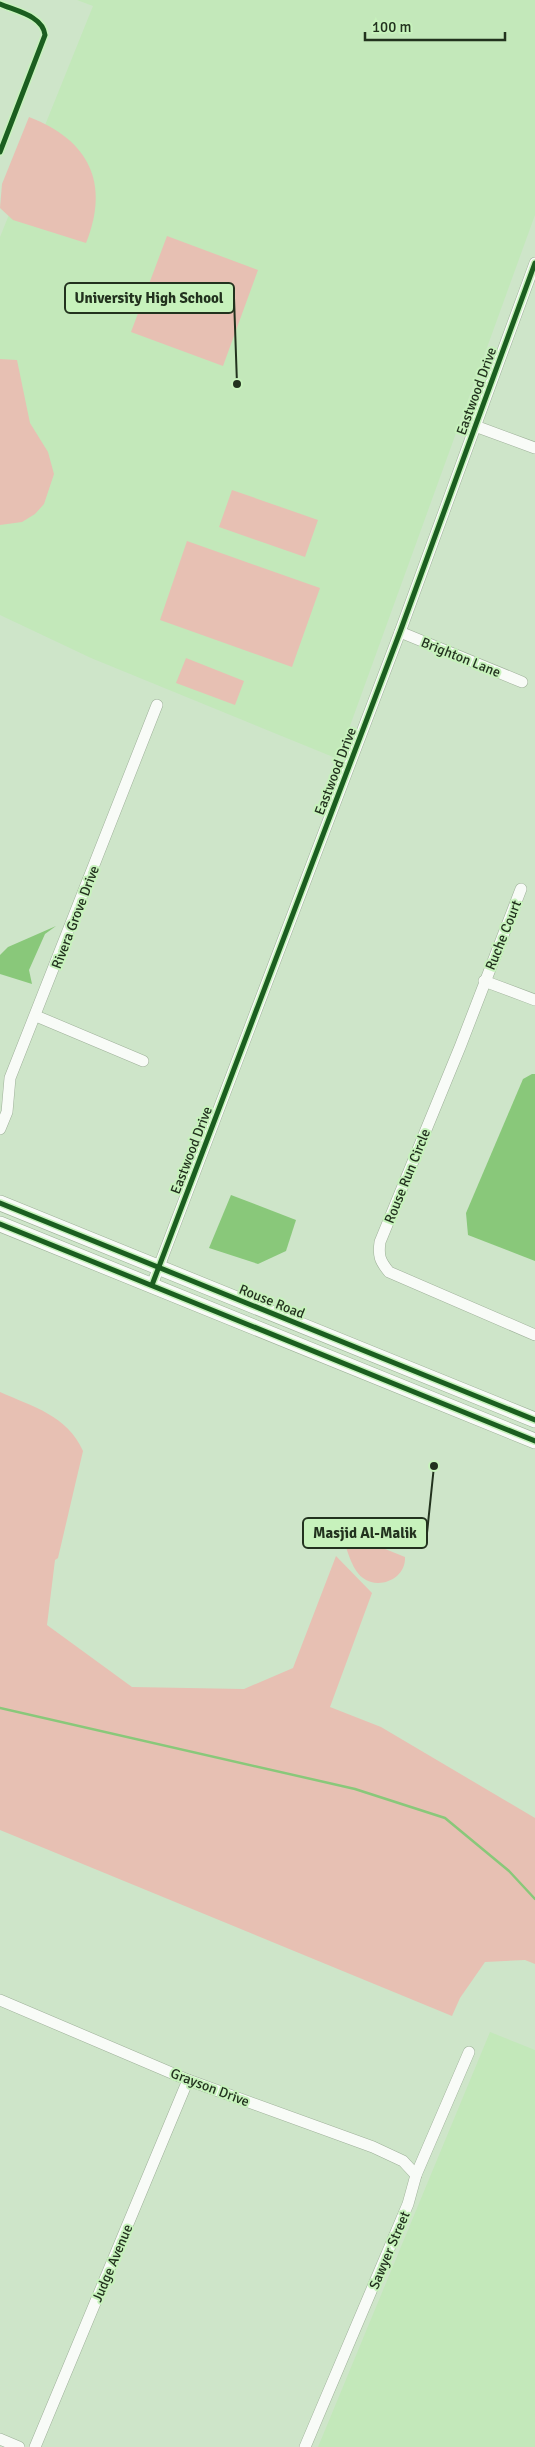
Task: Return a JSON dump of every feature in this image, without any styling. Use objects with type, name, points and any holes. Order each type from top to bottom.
[{"type":"street","name":"Eastwood Drive","points":[[152,1285],[400,632],[535,263]]},
{"type":"street","points":[[475,426],[535,448]]},
{"type":"street","name":"Brighton Lane","points":[[400,632],[522,682]]},
{"type":"street","name":"Rivera Grove Drive","points":[[0,1130],[7,1112],[10,1078],[157,705]]},
{"type":"street","name":"Ruche Court","points":[[484,981],[521,889]]},
{"type":"street","points":[[484,981],[535,1000]]},
{"type":"street","name":"Rouse Run Circle","points":[[484,981],[460,1047],[380,1242],[380,1261],[389,1272],[535,1335]]},
{"type":"street","points":[[36,1016],[143,1062]]},
{"type":"street","name":"Rouse Road","points":[[0,1203],[535,1420]]},
{"type":"street","points":[[0,1224],[535,1441]]},
{"type":"street","name":"Grayson Drive","points":[[0,2000],[188,2080],[373,2147],[403,2161],[416,2175]]},
{"type":"street","name":"Sawyer Street","points":[[304,2447],[408,2204],[416,2175],[470,2052]]},
{"type":"street","name":"Judge Avenue","points":[[35,2447],[188,2080]]},
{"type":"street","points":[[0,2439],[19,2447]]},
{"type":"shaded area","points":[[77,0],[535,0],[535,215],[338,759],[91,658],[0,615],[0,237],[93,6]]},
{"type":"shaded area","points":[[29,117],[67,138],[80,151],[89,166],[94,183],[96,201],[93,221],[86,243],[13,220],[0,208],[2,184]]},
{"type":"shaded area","points":[[167,236],[258,270],[223,366],[131,332]]},
{"type":"shaded area","points":[[0,359],[17,360],[30,423],[48,452],[54,474],[44,504],[35,514],[22,522],[0,525]]},
{"type":"shaded area","points":[[232,490],[318,520],[305,557],[219,527]]},
{"type":"shaded area","points":[[187,541],[320,588],[292,667],[160,620]]},
{"type":"shaded area","points":[[186,658],[244,681],[235,705],[176,683]]},
{"type":"shaded area","points":[[56,926],[45,934],[29,970],[32,984],[0,974],[0,955],[8,947]]},
{"type":"shaded area","points":[[535,1074],[535,1261],[468,1235],[466,1213],[523,1079]]},
{"type":"shaded area","points":[[231,1195],[296,1220],[286,1251],[258,1264],[209,1248]]},
{"type":"shaded area","points":[[0,1392],[37,1408],[58,1420],[68,1429],[83,1451],[58,1558],[55,1560],[47,1625],[132,1687],[244,1689],[293,1668],[336,1556],[372,1593],[330,1707],[381,1727],[535,1818],[535,1964],[525,1960],[485,1962],[460,1998],[452,2016],[0,1830]]},
{"type":"shaded area","points":[[343,1532],[405,1557],[401,1571],[390,1580],[384,1582],[376,1583],[363,1578],[352,1564],[342,1535]]},
{"type":"shaded area","points":[[490,2032],[535,2050],[535,2447],[318,2447]]},
{"type":"waterway","points":[[0,1708],[355,1789],[445,1818],[509,1871],[535,1899]]},
{"type":"cycle path","points":[[0,4],[34,19],[43,28],[45,35],[0,152]]},
{"type":"cycle path","points":[[152,1285],[400,632],[535,263]]},
{"type":"cycle path","points":[[0,1203],[535,1420]]},
{"type":"cycle path","points":[[0,1224],[535,1441]]},
{"type":"place","name":"University High School","points":[[237,384]]},
{"type":"place","name":"Masjid Al-Malik","points":[[434,1466]]}]
